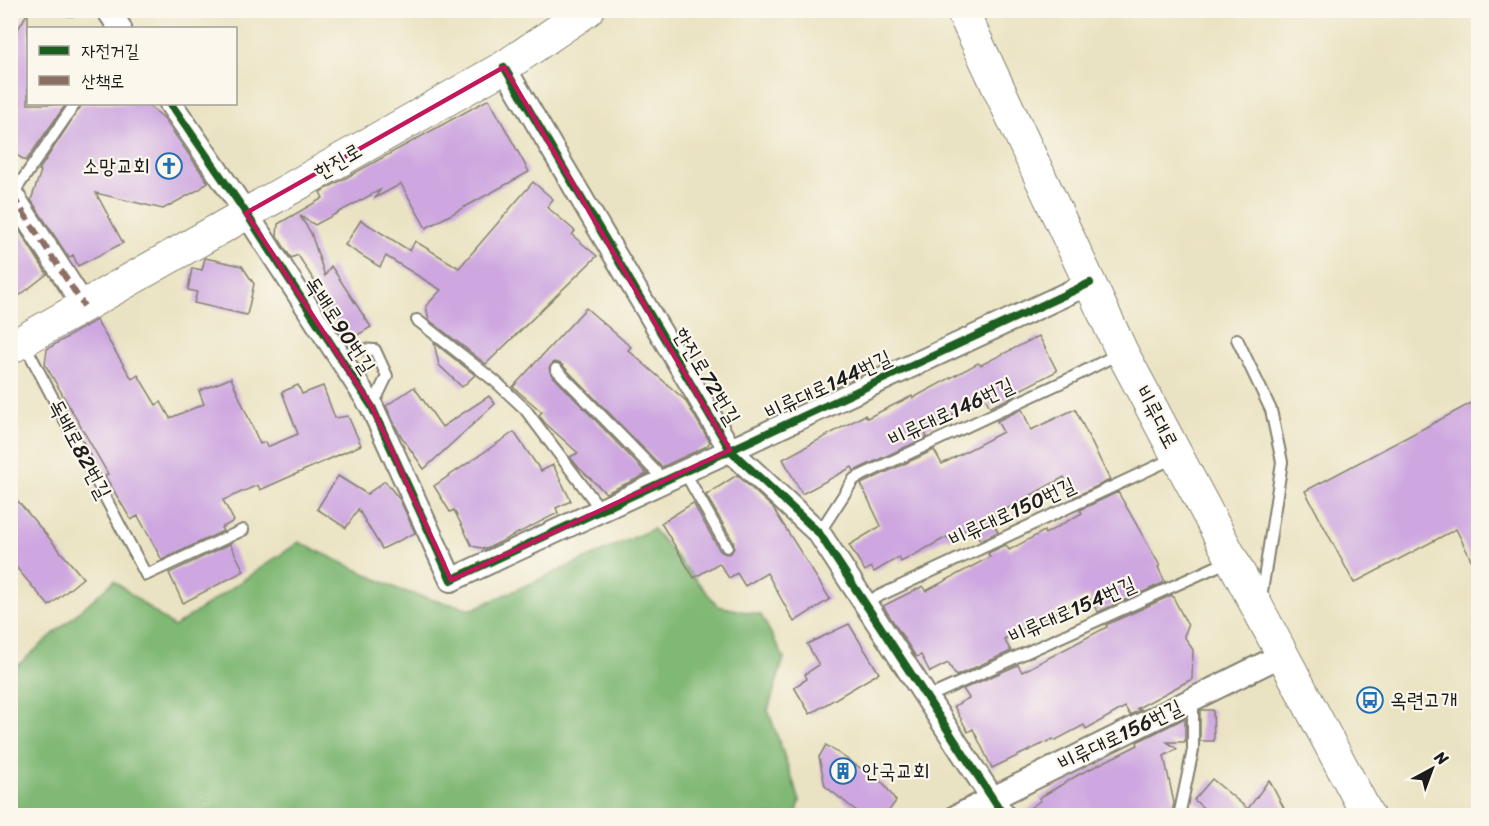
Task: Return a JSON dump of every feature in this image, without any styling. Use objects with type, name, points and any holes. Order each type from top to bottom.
[{"type":"main road","name":"한진로","points":[[15,338],[84,306],[504,66],[588,10]]},
{"type":"main road","name":"비류대로","points":[[962,10],[1122,352],[1368,816]]},
{"type":"street","points":[[108,10],[119,27]]},
{"type":"street","name":"한진로72번길","points":[[504,66],[730,450],[819,533],[998,806]]},
{"type":"street","name":"독배로90번길","points":[[172,105],[246,213],[372,407],[451,580]]},
{"type":"street","points":[[11,192],[84,306]]},
{"type":"street","name":"비류대로144번길","points":[[451,580],[1090,283]]},
{"type":"street","name":"비류대로156번길","points":[[957,816],[998,806],[1193,699],[1284,654]]},
{"type":"lane","points":[[11,192],[74,105]]},
{"type":"lane","points":[[417,320],[496,382],[525,409],[601,510]]},
{"type":"lane","name":"독배로82번길","points":[[15,338],[146,575],[243,530]]},
{"type":"lane","points":[[1237,339],[1271,410],[1282,462],[1259,607]]},
{"type":"lane","points":[[339,357],[357,349],[375,350],[387,376],[372,407]]},
{"type":"lane","name":"비류대로146번길","points":[[819,533],[854,479],[1122,352]]},
{"type":"lane","points":[[556,369],[674,475],[727,547]]},
{"type":"lane","name":"비류대로150번길","points":[[864,603],[1177,457]]},
{"type":"lane","name":"비류대로154번길","points":[[928,697],[1233,559]]},
{"type":"lane","points":[[10,624],[10,639]]},
{"type":"lane","points":[[1182,814],[1193,750],[1193,699]]},
{"type":"highlighted area","points":[[504,67],[730,450],[451,580],[372,407],[246,213]]},
{"type":"green space","points":[[653,529],[718,606],[761,615],[784,658],[768,710],[800,801],[796,816],[11,815],[10,672],[114,581],[174,627],[299,542],[400,590],[473,609]]},
{"type":"building","points":[[28,12],[27,105],[65,105],[26,161],[10,151],[10,43]]},
{"type":"building","points":[[489,99],[529,172],[426,228],[401,184],[375,198],[380,190],[315,225],[300,216],[311,233],[325,276],[331,266],[371,327],[346,342],[326,309],[330,306],[298,255],[291,258],[277,236],[278,224],[323,198],[320,192]]},
{"type":"building","points":[[81,105],[147,105],[163,117],[208,182],[200,189],[163,209],[96,193],[123,243],[78,266],[73,255],[69,258],[31,200],[41,171],[39,170]]},
{"type":"building","points":[[533,182],[553,199],[547,207],[575,231],[572,235],[597,256],[486,364],[429,320],[426,306],[441,290],[386,256],[380,267],[345,245],[361,220],[410,251],[415,241],[459,268]]},
{"type":"building","points":[[18,228],[47,274],[10,303],[10,234]]},
{"type":"building","points":[[205,258],[242,266],[254,284],[247,315],[194,303],[197,292],[188,290],[192,268],[202,270]]},
{"type":"building","points":[[586,308],[631,347],[628,350],[685,400],[710,442],[707,446],[662,467],[561,364],[554,362],[549,368],[551,374],[647,474],[606,493],[570,457],[578,453],[545,423],[539,415],[542,412],[513,387]]},
{"type":"building","points":[[96,320],[132,379],[138,375],[156,405],[161,402],[170,418],[204,404],[199,391],[231,378],[260,444],[265,442],[267,447],[298,434],[282,392],[298,385],[302,394],[323,386],[335,418],[348,416],[361,445],[260,490],[258,485],[223,500],[234,521],[221,528],[223,531],[162,560],[138,516],[131,520],[105,476],[108,474],[45,364],[47,349]]},
{"type":"building","points":[[1039,336],[1057,371],[1014,393],[1015,396],[990,407],[985,398],[924,430],[927,437],[854,471],[852,467],[802,494],[783,459],[865,415],[867,418],[912,396],[913,398],[978,363],[981,365]]},
{"type":"building","points":[[434,343],[475,375],[462,387],[439,365]]},
{"type":"building","points":[[414,387],[442,427],[489,396],[495,404],[424,469],[399,433],[386,406]]},
{"type":"building","points":[[1479,399],[1479,576],[1456,529],[1354,583],[1305,491]]},
{"type":"building","points":[[1022,409],[1031,430],[1075,409],[1110,480],[1074,497],[1064,477],[990,518],[998,532],[980,540],[972,526],[901,562],[899,557],[874,572],[871,567],[865,571],[849,545],[881,526],[861,484],[934,450],[942,464],[1003,432],[997,421]]},
{"type":"building","points":[[514,432],[541,471],[553,465],[571,501],[556,508],[558,513],[486,549],[472,546],[454,510],[450,512],[434,486]]},
{"type":"building","points":[[737,475],[773,508],[830,599],[794,622],[767,573],[745,586],[737,573],[729,578],[719,563],[694,578],[661,523],[693,503],[720,551],[726,554],[731,553],[734,543],[706,495]]},
{"type":"building","points":[[338,476],[367,494],[385,481],[400,500],[415,533],[382,549],[358,509],[346,528],[317,509]]},
{"type":"building","points":[[10,492],[83,578],[49,606],[10,560]]},
{"type":"building","points":[[1118,492],[1160,566],[1158,567],[1165,582],[1098,612],[1088,596],[1004,639],[1011,651],[956,676],[948,663],[930,672],[921,655],[916,657],[883,606],[923,586],[926,591],[990,557],[988,553],[1006,545],[1009,550],[1044,531],[1045,534],[1082,513],[1080,510]]},
{"type":"building","points":[[230,544],[244,571],[183,603],[169,573]]},
{"type":"building","points":[[1172,595],[1188,626],[1184,636],[1193,650],[1192,679],[1136,709],[1142,709],[1130,715],[1125,707],[1086,729],[1084,725],[992,768],[973,729],[968,732],[954,706],[969,698],[963,689],[1018,665],[1022,672],[1107,627],[1106,625]]},
{"type":"building","points":[[849,624],[879,673],[810,714],[794,687],[807,679],[805,674],[819,665],[807,644]]},
{"type":"building","points":[[1200,710],[1213,710],[1214,741],[1200,741]]},
{"type":"building","points":[[1185,718],[1185,742],[1167,742],[1177,749],[1164,756],[1174,803],[1172,813],[1161,816],[1019,816],[1041,800],[1039,798],[1078,775],[1138,745],[1137,742]]},
{"type":"building","name":"안국교회","points":[[826,745],[884,784],[896,801],[885,816],[863,816],[825,786],[819,757]]},
{"type":"building","points":[[1212,779],[1248,809],[1269,780],[1288,816],[1213,816],[1194,800]]},
{"type":"marked path","points":[[12,195],[84,306]]},
{"type":"cycle path","points":[[504,67],[730,450],[819,533],[1004,816]]},
{"type":"cycle path","points":[[172,105],[246,213],[372,407],[451,580],[1090,283]]},
{"type":"place","name":"소망교회","points":[[169,166]]},
{"type":"place","name":"옥련고개","points":[[1370,700]]},
{"type":"place","name":"안국교회","points":[[843,771]]}]
